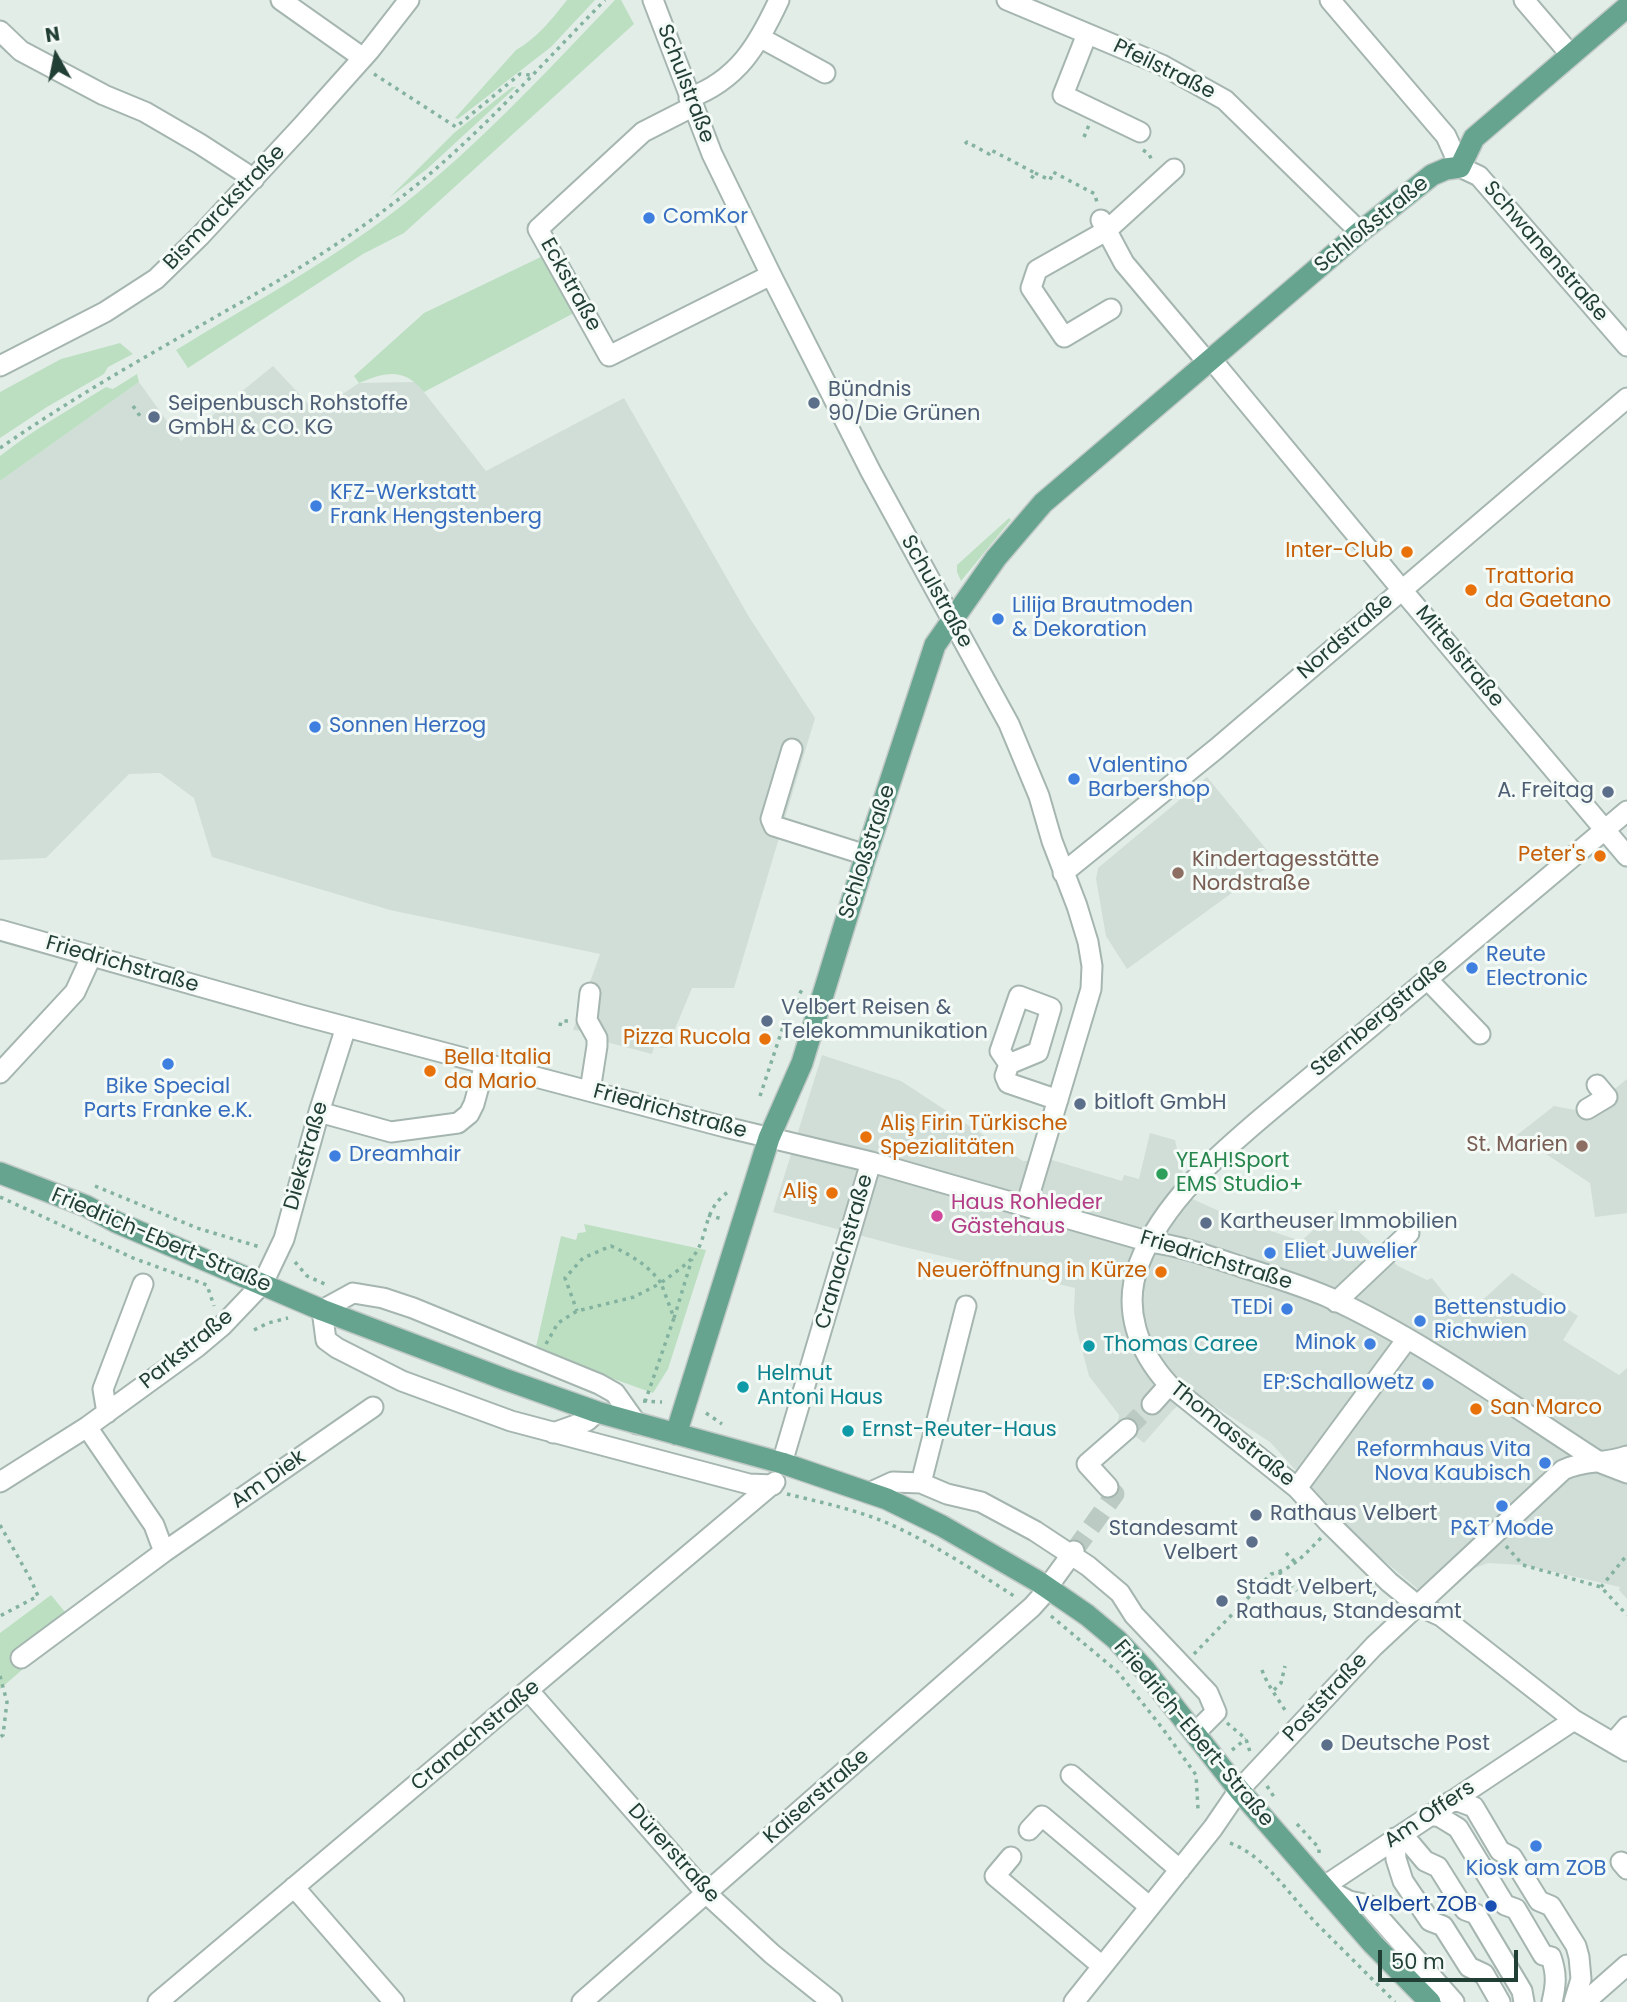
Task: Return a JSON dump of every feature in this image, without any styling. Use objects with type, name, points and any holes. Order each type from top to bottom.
[{"type":"main road","points":[[1460,167],[1474,138],[1627,7]]},
{"type":"main road","name":"Schloßstraße","points":[[676,1434],[769,1138],[802,1063],[935,645],[1003,548],[1043,503],[1360,232],[1432,175],[1460,167]]},
{"type":"main road","name":"Friedrich-Ebert-Straße","points":[[0,1173],[86,1206],[116,1222],[322,1310],[444,1357],[597,1412],[785,1464],[869,1493],[942,1526],[1048,1588],[1118,1640],[1145,1670],[1239,1790],[1389,1962],[1430,2002]]},
{"type":"street","points":[[281,0],[368,65]]},
{"type":"street","name":"Bismarckstraße","points":[[0,366],[105,312],[156,279],[368,65],[409,0]]},
{"type":"street","points":[[691,102],[745,61],[761,38],[779,0]]},
{"type":"street","name":"Pfeilstraße","points":[[1007,0],[1162,65],[1225,100],[1360,232]]},
{"type":"street","name":"Schwanenstraße","points":[[1330,0],[1446,136],[1460,167],[1479,176],[1627,346]]},
{"type":"street","points":[[1524,0],[1571,55]]},
{"type":"street","name":"Schulstraße","points":[[654,2],[712,155],[771,275],[871,472],[1009,724],[1039,796],[1063,873],[1077,906],[1088,942],[1092,966],[1091,989],[1026,1206]]},
{"type":"street","points":[[0,31],[21,51],[104,95],[145,111],[254,179]]},
{"type":"street","points":[[1087,34],[1063,94],[1140,132]]},
{"type":"street","points":[[761,38],[825,73]]},
{"type":"street","name":"Eckstraße","points":[[691,102],[643,132],[538,229],[609,356],[771,275]]},
{"type":"street","points":[[1111,309],[1064,337],[1031,288],[1037,270],[1103,225],[1168,175]]},
{"type":"street","points":[[1103,225],[1124,263],[1210,361]]},
{"type":"street","name":"Mittelstraße","points":[[1210,361],[1627,856]]},
{"type":"street","name":"Nordstraße","points":[[1063,873],[1216,749],[1627,398]]},
{"type":"street","points":[[792,749],[771,819],[774,826],[866,855]]},
{"type":"street","name":"Sternbergstraße","points":[[1150,1242],[1190,1183],[1251,1127],[1627,811]]},
{"type":"street","name":"Friedrichstraße","points":[[0,930],[346,1027],[769,1138],[871,1162],[1215,1258],[1289,1282],[1336,1302],[1408,1339],[1601,1463],[1627,1473]]},
{"type":"street","points":[[0,1073],[75,992],[92,955]]},
{"type":"street","points":[[1427,979],[1480,1034]]},
{"type":"street","points":[[590,993],[587,1020],[597,1038],[597,1046],[590,1091]]},
{"type":"street","name":"Diekstraße","points":[[263,1283],[284,1239],[346,1027]]},
{"type":"street","points":[[319,1112],[391,1132],[458,1123],[469,1114],[474,1104],[485,1064]]},
{"type":"street","points":[[1007,1070],[1008,1083],[1060,1094]]},
{"type":"street","points":[[1587,1109],[1606,1097],[1597,1085]]},
{"type":"street","name":"Cranachstraße","points":[[158,2002],[529,1691],[777,1488],[871,1162]]},
{"type":"street","points":[[1336,1302],[1409,1233]]},
{"type":"street","name":"Thomasstraße","points":[[1150,1242],[1136,1273],[1131,1312],[1144,1352],[1169,1385],[1297,1488],[1337,1531],[1417,1605],[1441,1616],[1541,1687],[1574,1720],[1623,1740]]},
{"type":"street","name":"Parkstraße","points":[[0,1482],[87,1427],[197,1348],[263,1283]]},
{"type":"street","name":"Parkstraße","points":[[107,1413],[103,1389],[144,1284]]},
{"type":"street","points":[[637,1424],[615,1393],[599,1384],[383,1298],[353,1293],[322,1310],[326,1340],[337,1349],[402,1381],[552,1434],[749,1484],[777,1488]]},
{"type":"street","points":[[921,1483],[966,1306]]},
{"type":"street","points":[[1297,1488],[1408,1339]]},
{"type":"street","points":[[1152,1404],[1169,1385]]},
{"type":"street","name":"Am Diek","points":[[21,1658],[164,1552],[373,1408]]},
{"type":"street","points":[[552,1434],[587,1421],[597,1412]]},
{"type":"street","points":[[87,1427],[154,1525],[164,1552]]},
{"type":"street","points":[[1108,1487],[1087,1464],[1126,1429]]},
{"type":"street","name":"Poststraße","points":[[1074,2002],[1213,1828],[1239,1790],[1374,1646],[1563,1470],[1577,1463],[1601,1463],[1627,1455]]},
{"type":"street","points":[[869,1493],[893,1482],[921,1483],[947,1494],[981,1502],[1073,1552],[1120,1593],[1134,1615],[1209,1693],[1216,1712],[1195,1733]]},
{"type":"street","name":"Kaiserstraße","points":[[582,2002],[1032,1607],[1073,1552]]},
{"type":"street","name":"Dürerstraße","points":[[529,1691],[707,1894],[772,1954],[832,2002]]},
{"type":"street","name":"Am Offers","points":[[1323,1887],[1574,1720]]},
{"type":"street","points":[[1071,1774],[1180,1870]]},
{"type":"street","points":[[1450,1802],[1458,1801],[1474,1807],[1500,1851],[1512,1857],[1539,1901],[1551,1906],[1576,1946],[1581,1979],[1574,2002]]},
{"type":"street","points":[[1419,1853],[1420,1828],[1428,1815],[1440,1817],[1458,1828],[1505,1905],[1516,1909],[1543,1955],[1551,1957],[1556,1974],[1554,1993],[1541,1998],[1523,1997],[1476,1914],[1465,1910],[1438,1867],[1425,1861],[1409,1842],[1395,1838],[1396,1859],[1403,1881],[1430,1921],[1443,1926],[1469,1967],[1484,1974],[1500,2002]]},
{"type":"street","points":[[1029,1830],[1042,1816],[1150,1907]]},
{"type":"street","points":[[1011,1857],[995,1876],[1102,1966]]},
{"type":"street","points":[[294,1887],[394,2002]]},
{"type":"street","points":[[1323,1887],[1349,1901],[1368,1905],[1454,2002]]},
{"type":"street","points":[[1585,2002],[1624,1968]]},
{"type":"path","points":[[0,448],[123,371],[295,272],[391,206],[454,151],[605,0]]},
{"type":"path","points":[[368,65],[456,127],[520,74],[531,75]]},
{"type":"path","points":[[1140,132],[1137,146],[1149,154],[1168,175]]},
{"type":"path","points":[[965,144],[967,142],[989,153],[991,150],[1049,180],[1053,172],[1095,194],[1103,225]]},
{"type":"path","points":[[1031,179],[1035,173]]},
{"type":"path","points":[[133,406],[140,416]]},
{"type":"path","points":[[760,1096],[787,1014],[804,986]]},
{"type":"path","points":[[87,1184],[197,1228],[260,1247]]},
{"type":"path","points":[[645,1402],[708,1215],[720,1197],[734,1188]]},
{"type":"path","points":[[0,1197],[133,1258],[207,1284],[214,1306]]},
{"type":"path","points":[[708,1215],[722,1219]]},
{"type":"path","points":[[578,1311],[565,1278],[583,1258],[611,1246],[634,1256],[654,1274],[661,1283],[674,1318]]},
{"type":"path","points":[[538,1358],[558,1323],[578,1311],[634,1297],[661,1283],[693,1257]]},
{"type":"path","points":[[295,1262],[307,1276]]},
{"type":"path","points":[[254,1331],[286,1317]]},
{"type":"path","points":[[777,1488],[887,1523],[1022,1601]]},
{"type":"path","points":[[0,1525],[32,1580],[37,1596],[0,1616]]},
{"type":"path","points":[[1495,1534],[1523,1564],[1601,1587],[1627,1615]]},
{"type":"path","points":[[1193,1655],[1270,1574],[1296,1563],[1323,1537]]},
{"type":"path","points":[[1286,1553],[1296,1563]]},
{"type":"path","points":[[1601,1587],[1627,1555]]},
{"type":"path","points":[[1279,1572],[1297,1591]]},
{"type":"path","points":[[1051,1616],[1118,1672],[1163,1729],[1196,1775],[1198,1809]]},
{"type":"path","points":[[1274,1690],[1282,1683],[1285,1666]]},
{"type":"path","points":[[1262,1670],[1265,1681],[1274,1690],[1286,1712]]},
{"type":"path","points":[[0,1676],[7,1702],[3,1735],[0,1737]]},
{"type":"path","points":[[1216,1712],[1246,1739],[1252,1757]]},
{"type":"path","points":[[1232,1750],[1246,1739]]},
{"type":"path","points":[[1266,1785],[1282,1807]]},
{"type":"path","points":[[1289,1815],[1319,1848]]},
{"type":"path","points":[[1230,1843],[1250,1853],[1270,1872],[1311,1918],[1395,2002]]},
{"type":"shaded area","points":[[273,366],[316,412],[359,383],[416,382],[486,471],[624,398],[749,617],[815,718],[734,988],[692,988],[667,1048],[654,1047],[652,1054],[573,1030],[600,954],[390,910],[212,857],[194,798],[160,773],[129,774],[46,858],[0,860],[0,481],[139,382],[181,441]]},
{"type":"shaded area","name":"Kindertagesstätte Nordstraße","points":[[1207,777],[1276,861],[1127,969],[1106,936],[1096,879],[1098,868]]},
{"type":"shaded area","points":[[822,1055],[901,1081],[1023,1161],[1052,1160],[1122,1181],[1124,1175],[1139,1179],[1150,1133],[1175,1140],[1188,1197],[1228,1215],[1239,1215],[1265,1229],[1301,1241],[1335,1211],[1398,1266],[1427,1280],[1432,1278],[1462,1315],[1512,1273],[1578,1316],[1563,1340],[1619,1375],[1627,1368],[1627,1599],[1619,1590],[1620,1587],[1523,1565],[1488,1563],[1419,1590],[1357,1538],[1270,1442],[1194,1393],[1173,1410],[1144,1443],[1126,1429],[1118,1421],[1119,1415],[1089,1376],[1077,1331],[1074,1312],[1075,1288],[773,1212]]},
{"type":"shaded area","name":"St. Marien","points":[[1627,1079],[1627,1213],[1595,1217],[1590,1183],[1517,1135],[1554,1106],[1575,1110]]},
{"type":"green space","points":[[567,0],[595,0],[551,47],[458,119],[455,118],[516,50],[537,34]]},
{"type":"green space","points":[[615,0],[621,0],[634,24],[404,233],[363,254],[188,368],[176,350],[319,264],[400,207],[485,133]]},
{"type":"green space","points":[[512,87],[516,87],[427,169],[389,198],[454,133]]},
{"type":"green space","points":[[547,254],[574,313],[424,392],[402,375],[386,374],[359,383],[354,376],[424,313]]},
{"type":"green space","points":[[120,343],[133,354],[108,367],[104,374],[0,438],[0,392],[61,359]]},
{"type":"green space","points":[[137,374],[139,382],[0,481],[0,456],[106,387],[113,389]]},
{"type":"green space","points":[[1009,518],[1011,520],[961,581],[957,565]]},
{"type":"green space","points":[[584,1224],[706,1250],[668,1369],[653,1393],[535,1351],[561,1236],[576,1240],[578,1233],[586,1232]]},
{"type":"green space","points":[[51,1595],[75,1624],[0,1689],[0,1633]]},
{"type":"tunnel","points":[[1127,1429],[1152,1404]]},
{"type":"tunnel","points":[[1074,1551],[1115,1494],[1108,1487]]},
{"type":"place","name":"ComKor","points":[[649,218]]},
{"type":"place","name":"Bündnis 90/Die Grünen","points":[[814,403]]},
{"type":"place","name":"Seipenbusch Rohstoffe GmbH & CO. KG","points":[[154,417]]},
{"type":"place","name":"KFZ-Werkstatt Frank Hengstenberg","points":[[316,506]]},
{"type":"place","name":"Inter-Club","points":[[1407,552]]},
{"type":"place","name":"Trattoria da Gaetano","points":[[1471,590]]},
{"type":"place","name":"Lilija Brautmoden & Dekoration","points":[[998,619]]},
{"type":"place","name":"Sonnen Herzog","points":[[315,727]]},
{"type":"place","name":"Valentino Barbershop","points":[[1074,779]]},
{"type":"place","name":"A. Freitag","points":[[1608,792]]},
{"type":"place","name":"Peter's","points":[[1600,856]]},
{"type":"place","name":"Kindertagesstätte Nordstraße","points":[[1178,873]]},
{"type":"place","name":"Reute Electronic","points":[[1472,968]]},
{"type":"place","name":"Velbert Reisen & Telekommunikation","points":[[767,1021]]},
{"type":"place","name":"Pizza Rucola","points":[[765,1039]]},
{"type":"place","name":"Bike Special Parts Franke e.K.","points":[[168,1064]]},
{"type":"place","name":"Bella Italia da Mario","points":[[430,1071]]},
{"type":"place","name":"bitloft GmbH","points":[[1080,1104]]},
{"type":"place","name":"Aliş Firin Türkische Spezialitäten","points":[[866,1137]]},
{"type":"place","name":"St. Marien","points":[[1582,1146]]},
{"type":"place","name":"Dreamhair","points":[[335,1156]]},
{"type":"place","name":"YEAH!Sport EMS Studio+","points":[[1162,1174]]},
{"type":"place","name":"Aliş","points":[[832,1193]]},
{"type":"place","name":"Haus Rohleder Gästehaus","points":[[937,1216]]},
{"type":"place","name":"Kartheuser Immobilien","points":[[1206,1223]]},
{"type":"place","name":"Eliet Juwelier","points":[[1270,1253]]},
{"type":"place","name":"Neueröffnung in Kürze","points":[[1161,1272]]},
{"type":"place","name":"TEDi","points":[[1287,1309]]},
{"type":"place","name":"Bettenstudio Richwien","points":[[1420,1321]]},
{"type":"place","name":"Minok","points":[[1370,1344]]},
{"type":"place","name":"Thomas Caree","points":[[1089,1346]]},
{"type":"place","name":"EP:Schallowetz","points":[[1428,1384]]},
{"type":"place","name":"Helmut Antoni Haus","points":[[743,1387]]},
{"type":"place","name":"San Marco","points":[[1476,1409]]},
{"type":"place","name":"Ernst-Reuter-Haus","points":[[848,1431]]},
{"type":"place","name":"Reformhaus Vita Nova Kaubisch","points":[[1545,1463]]},
{"type":"place","name":"P&T Mode","points":[[1502,1506]]},
{"type":"place","name":"Rathaus Velbert","points":[[1256,1515]]},
{"type":"place","name":"Standesamt Velbert","points":[[1252,1542]]},
{"type":"place","name":"Stadt Velbert, Rathaus, Standesamt","points":[[1222,1601]]},
{"type":"place","name":"Deutsche Post","points":[[1327,1745]]},
{"type":"place","name":"Kiosk am ZOB","points":[[1536,1846]]},
{"type":"place","name":"Velbert ZOB","points":[[1491,1906]]}]
